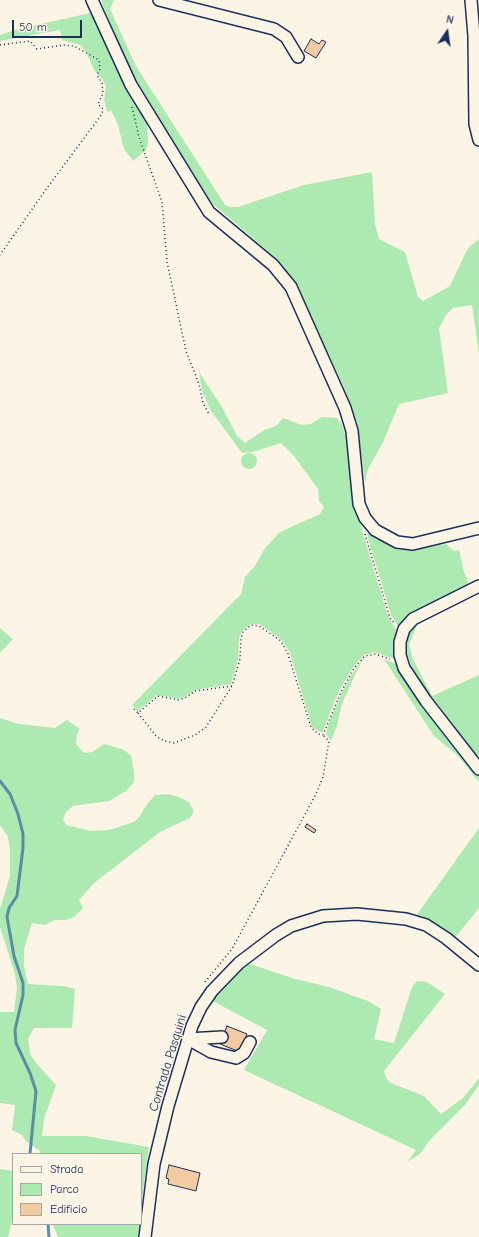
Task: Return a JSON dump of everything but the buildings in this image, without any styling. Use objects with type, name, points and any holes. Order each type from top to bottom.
[{"type":"street","points":[[92,0],[137,94],[210,212],[273,265],[291,287],[345,408],[352,431],[359,504],[365,518],[375,530],[397,542],[413,544],[479,528]]},
{"type":"street","points":[[159,0],[274,29],[286,37],[298,57]]},
{"type":"street","points":[[471,0],[474,36],[475,124],[479,140]]},
{"type":"street","points":[[479,586],[413,619],[404,628],[400,642],[400,655],[403,664],[426,701],[479,770]]},
{"type":"street","name":"Contrada Pasquini","points":[[145,1237],[154,1164],[168,1106],[188,1039],[198,1014],[208,997],[239,963],[276,935],[306,921],[338,914],[378,915],[406,919],[426,926],[446,938],[479,964]]},
{"type":"street","points":[[188,1039],[222,1037]]},
{"type":"street","points":[[188,1039],[211,1052],[236,1058],[244,1053],[250,1042]]},
{"type":"path","points":[[0,45],[30,41],[37,49],[64,45],[74,46],[99,60],[100,69],[97,74],[102,84],[103,93],[98,104],[103,109],[102,114],[46,188],[0,255]]},
{"type":"path","points":[[137,94],[132,108],[143,151],[162,202],[167,262],[186,351],[199,384],[203,403],[209,414]]},
{"type":"path","points":[[364,533],[390,618],[402,634]]},
{"type":"path","points":[[134,709],[157,737],[165,741],[174,743],[195,735],[206,727],[232,686],[240,659],[241,638],[243,632],[251,625],[259,626],[281,641],[288,654],[311,727],[318,734],[323,735],[329,741],[324,777],[232,949],[208,978],[203,987],[203,993],[208,997]]},
{"type":"path","points":[[323,735],[341,692],[354,668],[364,656],[375,654],[403,664]]},
{"type":"path","points":[[138,713],[158,696],[179,700],[187,697],[195,691],[232,686]]},
{"type":"green space","points":[[101,0],[114,0],[110,9],[136,66],[225,205],[230,207],[238,207],[304,185],[372,172],[375,224],[379,239],[405,252],[418,297],[423,301],[450,286],[466,252],[470,246],[479,239],[479,354],[472,305],[453,308],[446,315],[439,328],[448,393],[399,404],[383,442],[368,469],[365,482],[357,422],[344,388],[298,289],[277,259],[213,204],[207,197],[128,66]]},
{"type":"green space","points":[[95,12],[129,90],[147,122],[148,143],[146,150],[133,161],[124,149],[118,125],[111,110],[109,112],[107,111],[104,100],[106,86],[94,70],[86,52],[80,45],[62,40],[60,30],[0,41],[0,35],[18,29]]},
{"type":"green space","points":[[199,372],[222,407],[237,436],[245,443],[264,430],[276,426],[283,418],[302,425],[311,424],[322,417],[337,418],[342,425],[347,440],[360,523],[385,607],[390,620],[397,631],[400,661],[375,652],[364,655],[353,667],[339,691],[322,733],[312,727],[290,653],[282,640],[259,624],[251,624],[242,631],[239,638],[238,659],[231,684],[195,690],[178,699],[157,695],[138,711],[132,705],[241,594],[245,577],[255,566],[265,548],[280,532],[320,514],[324,507],[319,501],[318,489],[294,456],[281,443],[253,452],[242,453],[211,411],[202,391]]},
{"type":"green space","points":[[249,453],[256,458],[257,461],[252,468],[249,469],[242,464],[241,461],[246,454]]},
{"type":"green space","points":[[369,532],[382,540],[417,548],[446,544],[454,551],[459,550],[464,572],[470,587],[400,629],[391,615],[367,535]]},
{"type":"green space","points":[[431,615],[417,625],[409,645],[413,659],[432,696],[479,675],[479,755],[476,756],[428,694],[412,667],[407,654],[405,644],[411,629],[416,623]]},
{"type":"green space","points":[[0,628],[13,639],[0,653]]},
{"type":"green space","points":[[365,657],[359,666],[342,704],[337,726],[331,741],[326,733],[330,720],[344,688],[355,669]]},
{"type":"green space","points":[[384,659],[401,666],[479,774],[479,782],[457,755],[434,736]]},
{"type":"green space","points":[[0,718],[19,724],[55,728],[67,720],[80,729],[77,734],[76,744],[84,753],[92,752],[104,744],[122,749],[131,755],[134,782],[126,791],[109,801],[73,806],[66,812],[63,819],[66,825],[91,831],[109,830],[134,822],[155,795],[167,794],[179,797],[189,802],[194,811],[190,818],[160,832],[94,883],[79,900],[83,908],[74,917],[66,920],[54,920],[45,925],[32,923],[24,949],[24,966],[28,984],[63,986],[75,989],[72,1028],[34,1028],[28,1039],[30,1054],[56,1085],[44,1119],[42,1136],[86,1136],[149,1147],[142,1200],[142,1153],[39,1153],[40,1151],[26,1141],[22,1135],[12,1130],[15,1105],[0,1103],[0,1012],[14,1012],[17,988],[15,974],[0,927],[0,909],[10,876],[10,849],[8,837],[0,825]]},
{"type":"green space","points":[[479,828],[479,908],[454,939],[415,917]]},
{"type":"green space","points":[[247,963],[295,979],[329,987],[368,1001],[381,1009],[374,1039],[394,1043],[412,987],[417,981],[427,982],[445,994],[384,1071],[386,1078],[391,1083],[424,1096],[441,1114],[463,1098],[479,1078],[479,1085],[465,1105],[429,1141],[420,1154],[407,1162],[416,1150],[244,1070],[267,1030],[209,999]]},
{"type":"green space","points":[[0,1169],[12,1171],[12,1220],[8,1237],[0,1237]]},
{"type":"green space","points":[[53,1225],[139,1225],[138,1237],[58,1237]]},
{"type":"waterway","points":[[0,781],[10,794],[18,814],[23,834],[23,848],[17,896],[9,908],[7,917],[14,956],[23,983],[23,995],[15,1030],[16,1043],[30,1073],[36,1091],[30,1153]]},
{"type":"waterway","points":[[48,1225],[49,1237]]}]
